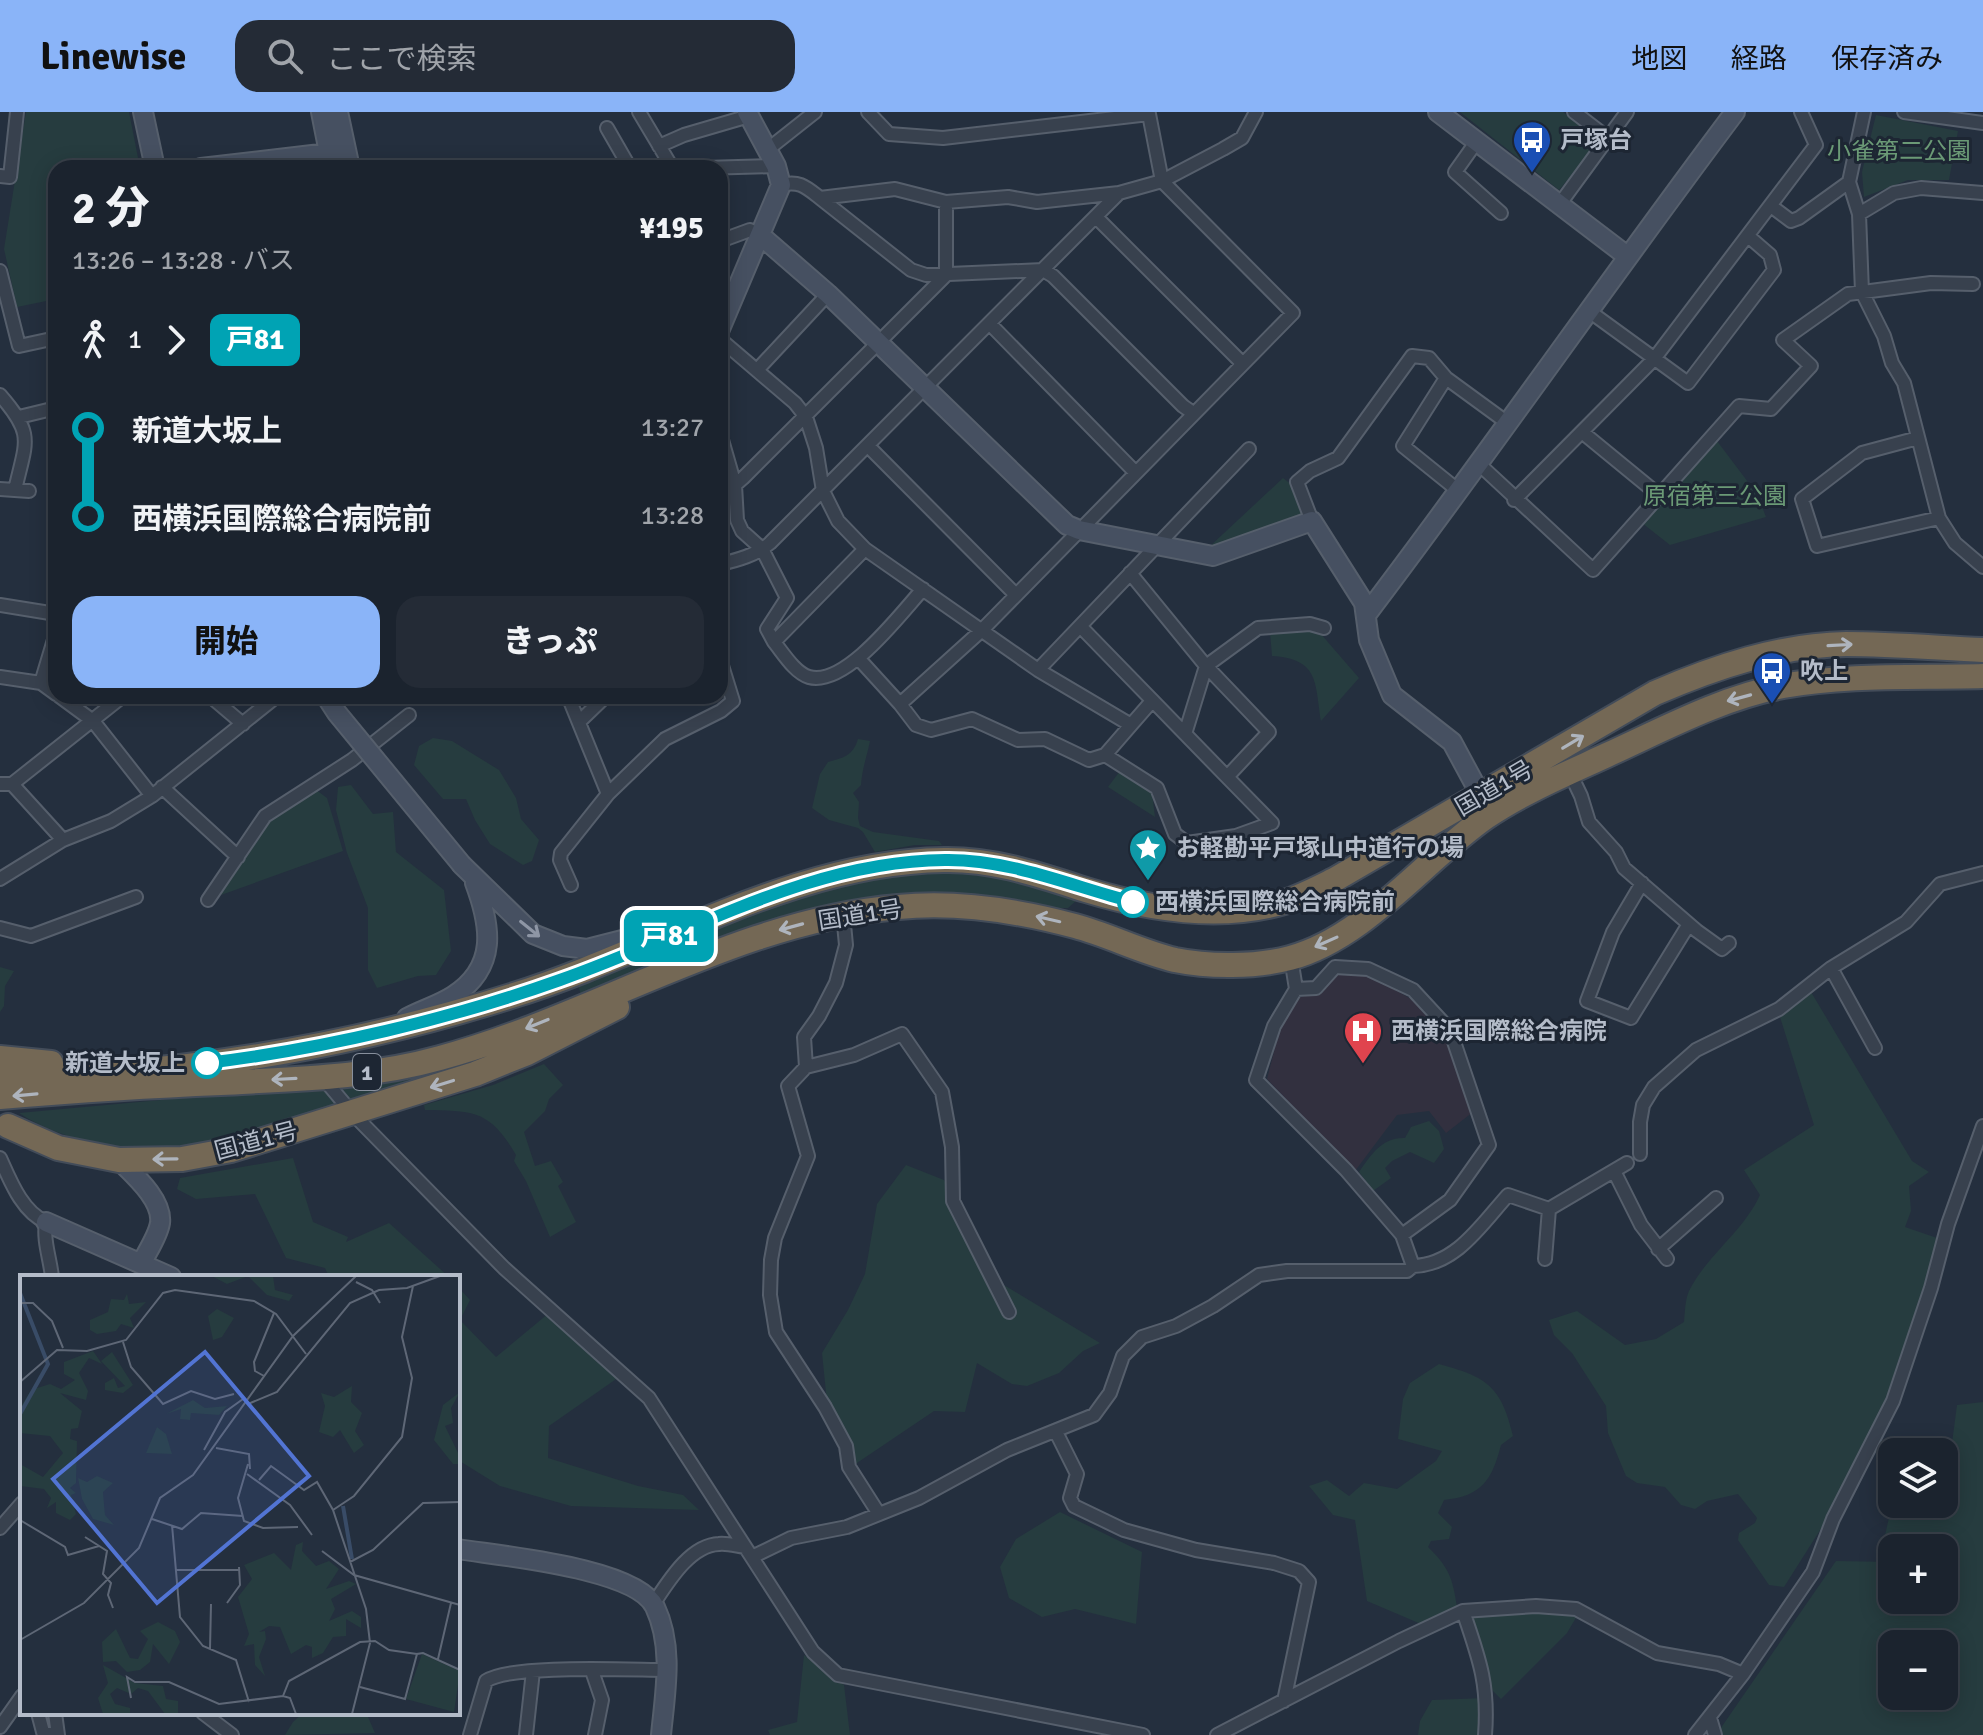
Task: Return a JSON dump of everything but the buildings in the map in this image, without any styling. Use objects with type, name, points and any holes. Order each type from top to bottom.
[{"type":"highway","name":"国道1号","points":[[133,1070],[265,1055],[383,1030],[509,997],[561,980],[772,894],[883,865],[967,860],[1016,867],[1152,907],[1191,911],[1244,910],[1284,902],[1334,880],[1655,693],[1696,675],[1770,653],[1844,644],[1983,650]]},
{"type":"highway","name":"国道1号","points":[[0,1097],[322,1077],[393,1069],[452,1055],[767,934],[843,913],[904,906],[959,907],[1024,914],[1081,927],[1174,960],[1224,966],[1291,958],[1337,938],[1488,815],[1715,705],[1784,686],[1850,680],[1983,676]]},
{"type":"highway","points":[[1081,927],[1091,891]]},
{"type":"highway","name":"国道1号","points":[[8,1126],[58,1148],[119,1160],[182,1159],[231,1150],[353,1114],[397,1097],[475,1074],[527,1053],[713,954]]},
{"type":"highway","name":"1","points":[[0,1058],[133,1070]]},
{"type":"highway","name":"1","points":[[0,1079],[133,1070]]},
{"type":"street","points":[[0,176],[10,177],[17,112]]},
{"type":"street","points":[[143,112],[153,160]]},
{"type":"street","points":[[321,112],[339,160]]},
{"type":"street","points":[[338,112],[339,160]]},
{"type":"street","points":[[639,112],[668,160]]},
{"type":"street","points":[[728,164],[771,158],[815,112]]},
{"type":"street","points":[[868,112],[889,134],[943,138],[1149,114],[1162,181],[1293,313],[982,630],[900,704]]},
{"type":"street","points":[[820,198],[895,189],[946,202],[1008,197],[1037,202],[1119,193],[1162,181],[1242,138],[1256,112]]},
{"type":"street","points":[[1438,112],[1627,256]]},
{"type":"street","points":[[1574,112],[1608,138]]},
{"type":"street","points":[[1559,205],[1627,112]]},
{"type":"street","points":[[1366,615],[1480,465],[1627,256],[1735,112]]},
{"type":"street","points":[[1514,500],[1654,359],[1771,206],[1816,145],[1801,112]]},
{"type":"street","points":[[1864,112],[1849,182],[1859,214],[1862,292],[1884,336],[1892,363],[1904,383],[1939,518],[1955,543],[1983,567]]},
{"type":"street","points":[[1904,112],[1983,123]]},
{"type":"street","points":[[659,146],[748,114],[771,158],[781,185],[728,310]]},
{"type":"street","points":[[607,128],[625,160]]},
{"type":"street","points":[[1477,141],[1455,172],[1501,213]]},
{"type":"street","points":[[781,185],[792,181],[801,183],[911,270],[926,275],[1043,270],[1053,276],[1193,413]]},
{"type":"street","points":[[1771,206],[1791,221],[1849,182]]},
{"type":"street","points":[[1859,214],[1894,193],[1921,188],[1983,193]]},
{"type":"street","points":[[728,562],[762,549],[927,388],[1119,193]]},
{"type":"street","points":[[728,488],[806,417],[946,275],[946,202]]},
{"type":"street","points":[[1096,217],[1242,363]]},
{"type":"street","points":[[728,238],[750,230],[760,235],[880,343],[1067,525],[1213,556],[1312,521]]},
{"type":"street","points":[[1589,311],[1688,383],[1774,270],[1770,255],[1748,236]]},
{"type":"street","points":[[0,271],[6,317],[19,346],[48,340]]},
{"type":"street","points":[[1480,465],[1514,500],[1593,570],[1739,406],[1771,409],[1811,366],[1783,340],[1848,294],[1931,283],[1973,284]]},
{"type":"street","points":[[758,369],[828,294]]},
{"type":"street","points":[[990,324],[1135,472]]},
{"type":"street","points":[[728,345],[795,403],[806,417],[816,448],[823,491],[838,521],[865,549],[1038,670],[1131,725]]},
{"type":"street","points":[[1480,794],[1452,742],[1392,695],[1369,640],[1366,615],[1357,590],[1312,521],[1297,482],[1310,471],[1338,458],[1412,356],[1429,358],[1446,378],[1509,424]]},
{"type":"street","points":[[1446,378],[1403,446],[1460,492]]},
{"type":"street","points":[[0,395],[19,417],[27,439],[15,490]]},
{"type":"street","points":[[19,417],[48,410]]},
{"type":"street","points":[[1582,432],[1660,496]]},
{"type":"street","points":[[1918,438],[1862,453],[1802,499],[1817,546],[1939,518]]},
{"type":"street","points":[[868,446],[1016,595]]},
{"type":"street","points":[[1038,670],[1249,449]]},
{"type":"street","points":[[728,456],[735,485],[737,520],[742,531],[762,549],[787,598],[767,629],[789,661],[808,677],[826,677],[859,659],[923,589]]},
{"type":"street","points":[[0,489],[29,491]]},
{"type":"street","points":[[774,642],[865,549]]},
{"type":"street","points":[[1130,573],[1206,666],[1269,732],[1227,777]]},
{"type":"street","points":[[0,605],[48,613]]},
{"type":"street","points":[[1185,734],[1206,666],[1258,628],[1310,624],[1324,628]]},
{"type":"street","points":[[1080,626],[1272,823],[1236,836],[1187,843],[1175,834],[1157,788],[1105,755]]},
{"type":"street","points":[[859,659],[916,725],[931,730],[972,719],[1018,740],[1045,739],[1089,760],[1105,755],[1152,701]]},
{"type":"street","points":[[41,683],[48,660]]},
{"type":"street","points":[[0,677],[41,683],[48,688]]},
{"type":"street","points":[[571,885],[560,860],[561,853],[608,794],[665,739],[721,711],[733,701],[728,685]]},
{"type":"street","points":[[69,704],[93,721],[157,791],[238,857]]},
{"type":"street","points":[[63,840],[6,784],[113,704]]},
{"type":"street","points":[[219,704],[243,724]]},
{"type":"street","points":[[0,879],[63,840],[111,821],[157,791],[267,704]]},
{"type":"street","points":[[331,704],[467,871],[533,934],[563,946],[587,949],[648,933],[683,930]]},
{"type":"street","points":[[571,704],[608,794]]},
{"type":"street","points":[[579,722],[598,704]]},
{"type":"street","points":[[208,900],[265,816],[352,760],[409,715]]},
{"type":"street","points":[[1570,773],[1589,822],[1616,852],[1624,868],[1722,949],[1729,943]]},
{"type":"street","points":[[383,1030],[453,996],[480,968],[489,935],[483,904],[467,871]]},
{"type":"street","points":[[1640,1154],[1643,1105],[1654,1087],[1696,1050],[1779,1009],[1831,968],[1906,922],[1940,884],[1983,873]]},
{"type":"street","points":[[1642,883],[1613,932],[1587,1001],[1631,1018],[1689,924]]},
{"type":"street","points":[[0,928],[31,936],[136,897]]},
{"type":"street","points":[[806,1067],[804,1037],[836,983],[846,945],[843,913]]},
{"type":"street","points":[[1291,958],[1296,989],[1274,1026],[1256,1080],[1346,1170],[1402,1235],[1413,1266]]},
{"type":"street","points":[[1296,989],[1316,988],[1335,967],[1368,969],[1413,990],[1450,1030],[1489,1145],[1450,1200],[1402,1235]]},
{"type":"street","points":[[1831,968],[1875,1048]]},
{"type":"street","points":[[879,1514],[849,1467],[846,1446],[825,1407],[776,1332],[770,1295],[775,1238],[808,1156],[788,1086],[806,1067],[854,1055],[902,1034],[942,1092],[952,1147],[953,1201],[1009,1312]]},
{"type":"street","points":[[322,1077],[353,1114],[504,1268],[649,1398],[813,1652],[838,1675],[1143,1735]]},
{"type":"street","points":[[1695,1735],[1743,1674],[1813,1572],[1833,1519],[1893,1401],[1931,1288],[1948,1224],[1983,1126]]},
{"type":"street","points":[[0,1158],[20,1196],[36,1218],[166,1275]]},
{"type":"street","points":[[119,1160],[154,1201],[160,1214],[160,1227],[141,1264]]},
{"type":"street","points":[[654,1603],[685,1562],[717,1543],[749,1552],[791,1538],[847,1527],[919,1498],[1007,1450],[1094,1415],[1110,1393],[1123,1356],[1142,1337],[1176,1326],[1259,1275],[1287,1271],[1407,1271],[1413,1266],[1429,1265],[1450,1255],[1469,1239],[1508,1195],[1549,1209],[1627,1163]]},
{"type":"street","points":[[1614,1171],[1641,1225],[1662,1254],[1716,1198]]},
{"type":"street","points":[[1545,1259],[1549,1209]]},
{"type":"street","points":[[46,1222],[44,1237],[52,1275]]},
{"type":"street","points":[[1056,1432],[1077,1474],[1070,1498],[1074,1506],[1124,1530],[1196,1550],[1274,1563],[1299,1571],[1309,1582],[1284,1701]]},
{"type":"street","points":[[0,1528],[20,1505]]},
{"type":"street","points":[[460,1549],[599,1573],[623,1581],[654,1603],[665,1644],[667,1670],[661,1735]]},
{"type":"street","points":[[1217,1735],[1463,1611],[1536,1606],[1576,1609],[1657,1653],[1719,1664],[1743,1674]]},
{"type":"street","points":[[1463,1611],[1482,1664],[1486,1685],[1485,1735]]},
{"type":"street","points":[[470,1735],[486,1681],[495,1675],[533,1671],[667,1670]]},
{"type":"street","points":[[526,1735],[533,1671]]},
{"type":"street","points":[[592,1671],[602,1700],[595,1735]]},
{"type":"street","points":[[2,1721],[20,1698]]},
{"type":"street","points":[[39,1715],[43,1732],[58,1735],[55,1715]]},
{"type":"street","points":[[206,1715],[232,1735]]},
{"type":"street","points":[[1710,1718],[1715,1735]]},
{"type":"shaded area","name":"西横浜国際総合病院","points":[[1346,972],[1368,975],[1413,1000],[1443,1031],[1473,1112],[1446,1133],[1429,1111],[1397,1115],[1355,1171],[1267,1079],[1281,1024],[1300,997],[1322,993],[1333,976]]},
{"type":"green space","points":[[26,112],[129,112],[138,160],[48,160],[48,301],[17,307],[4,249]]},
{"type":"green space","points":[[1460,112],[1563,112],[1600,141],[1559,190]]},
{"type":"green space","name":"小雀第二公園","points":[[1876,115],[1958,131],[1949,180],[1908,180],[1864,197],[1862,172]]},
{"type":"green space","name":"原宿第三公園","points":[[1717,441],[1757,494],[1766,517],[1670,545],[1642,523]]},
{"type":"green space","points":[[1283,478],[1292,485],[1304,516],[1218,549],[1208,548]]},
{"type":"green space","points":[[1312,629],[1320,633],[1359,678],[1321,721],[1315,684],[1307,668],[1299,662],[1272,656],[1270,632]]},
{"type":"green space","points":[[433,738],[452,741],[499,770],[516,798],[521,819],[539,840],[532,861],[523,865],[490,844],[466,799],[443,799],[414,765],[419,746]]},
{"type":"green space","points":[[858,739],[870,741],[861,785],[853,793],[859,802],[860,826],[873,832],[939,841],[942,845],[915,845],[875,852],[858,828],[829,820],[812,808],[820,774],[828,762],[850,753]]},
{"type":"green space","points":[[1120,771],[1152,793],[1155,817],[1108,787]]},
{"type":"green space","points":[[351,785],[373,814],[393,812],[396,852],[444,890],[451,951],[436,975],[418,976],[377,988],[368,970],[368,908],[347,853],[336,810],[338,787]]},
{"type":"green space","points":[[315,789],[327,798],[343,851],[221,895],[220,886],[271,818]]},
{"type":"green space","points":[[981,868],[1074,896],[1076,901],[1068,908],[1058,908],[976,895],[926,895],[581,996],[578,983],[813,889],[915,869]]},
{"type":"green space","points":[[0,967],[14,971],[5,986],[4,1006],[0,1012]]},
{"type":"green space","points":[[1811,992],[1912,1161],[1929,1172],[1909,1186],[1911,1211],[1905,1227],[1940,1239],[1888,1401],[1848,1486],[1784,1587],[1769,1585],[1738,1540],[1739,1533],[1755,1523],[1757,1518],[1738,1494],[1707,1501],[1695,1509],[1681,1505],[1665,1487],[1637,1483],[1626,1476],[1608,1433],[1606,1406],[1572,1353],[1554,1335],[1549,1320],[1577,1311],[1625,1345],[1656,1339],[1684,1322],[1688,1295],[1697,1278],[1744,1221],[1760,1195],[1744,1170],[1814,1125],[1780,1017]]},
{"type":"green space","points":[[466,1058],[469,1066],[354,1103],[340,1086]]},
{"type":"green space","points":[[544,1064],[563,1085],[549,1099],[545,1111],[524,1132],[535,1166],[551,1161],[563,1182],[558,1186],[576,1222],[550,1237],[514,1161],[516,1155],[498,1129],[479,1116],[456,1111],[425,1110],[424,1105],[493,1085]]},
{"type":"green space","points":[[324,1085],[341,1104],[273,1128],[204,1145],[132,1148],[108,1145],[62,1134],[19,1113]]},
{"type":"green space","points":[[1429,1121],[1439,1131],[1444,1149],[1434,1163],[1410,1152],[1385,1168],[1391,1178],[1373,1191],[1359,1172],[1368,1159],[1390,1140],[1405,1138],[1411,1127]]},
{"type":"green space","points":[[293,1158],[313,1222],[348,1237],[346,1242],[389,1223],[447,1275],[328,1275],[325,1268],[286,1258],[255,1194],[196,1199],[177,1189],[180,1178]]},
{"type":"green space","points":[[906,1165],[944,1180],[972,1223],[989,1276],[1100,1343],[1083,1351],[1059,1373],[1027,1386],[1012,1384],[977,1363],[965,1412],[934,1411],[851,1467],[828,1412],[822,1353],[865,1274],[877,1204]]},
{"type":"green space","points":[[460,1289],[470,1300],[460,1320]]},
{"type":"green space","points":[[549,1313],[619,1377],[549,1426],[548,1458],[638,1486],[683,1495],[699,1510],[571,1506],[500,1486],[460,1461],[460,1320],[496,1357]]},
{"type":"green space","points":[[1439,1364],[1469,1374],[1489,1386],[1503,1405],[1513,1436],[1501,1445],[1494,1468],[1483,1484],[1468,1495],[1444,1500],[1438,1513],[1452,1527],[1449,1539],[1431,1541],[1428,1547],[1449,1574],[1457,1607],[1421,1624],[1367,1601],[1355,1520],[1333,1515],[1309,1486],[1327,1480],[1349,1496],[1364,1483],[1397,1489],[1436,1461],[1442,1451],[1398,1439],[1403,1399],[1410,1383]]},
{"type":"green space","points":[[1983,1402],[1983,1735],[1716,1735],[1836,1561],[1878,1562],[1878,1614],[1958,1614],[1958,1534],[1885,1534],[1889,1518],[1958,1518],[1958,1438],[1953,1438],[1957,1405]]},
{"type":"green space","points":[[1060,1512],[1142,1552],[1136,1624],[1075,1609],[1042,1617],[1009,1598],[1000,1567],[1016,1539]]},
{"type":"green space","points":[[1561,1610],[1577,1616],[1567,1633],[1501,1699],[1491,1689],[1471,1616]]},
{"type":"green space","points":[[804,1655],[844,1685],[850,1735],[770,1735],[768,1730],[797,1722]]},
{"type":"green space","points":[[1486,1698],[1485,1735],[1418,1735],[1420,1721],[1432,1700]]},
{"type":"green space","points":[[301,1715],[356,1715],[368,1717],[375,1733],[285,1735]]},
{"type":"bus line","name":"戸81","points":[[207,1063],[356,1037],[509,997],[600,965],[772,894],[883,865],[967,860],[1016,867],[1133,902]]},
{"type":"place","name":"戸塚台","points":[[1532,174]]},
{"type":"place","name":"吹上","points":[[1772,705]]},
{"type":"place","name":"お軽勘平戸塚山中道行の場","points":[[1148,882]]},
{"type":"place","name":"西横浜国際総合病院前","points":[[1133,902]]},
{"type":"place","name":"新道大坂上","points":[[207,1063]]},
{"type":"place","name":"西横浜国際総合病院","points":[[1363,1065]]}]
